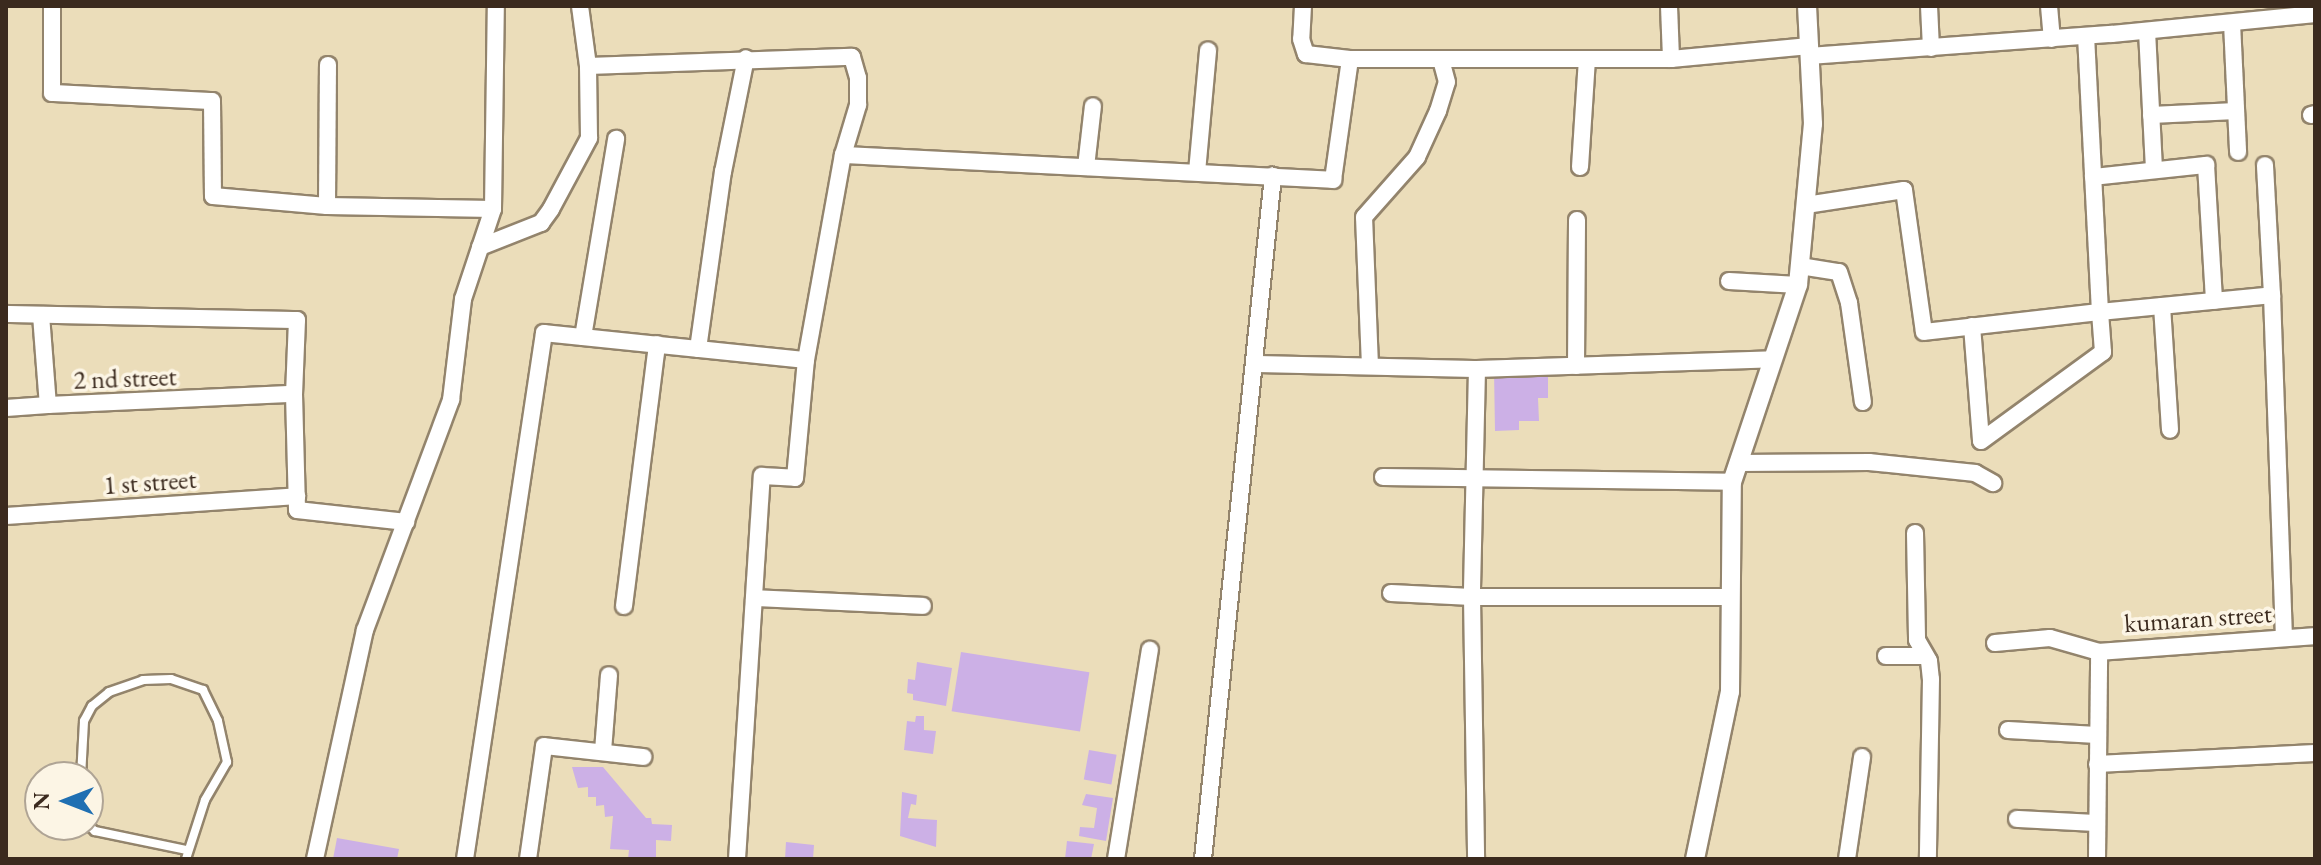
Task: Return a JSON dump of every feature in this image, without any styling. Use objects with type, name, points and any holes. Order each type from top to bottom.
[{"type":"street","points":[[52,6],[52,93],[212,101],[213,196],[327,206],[493,209]]},
{"type":"street","points":[[315,859],[365,630],[451,400],[463,299],[493,209],[496,6]]},
{"type":"street","points":[[480,247],[541,223],[589,138],[588,66],[580,6]]},
{"type":"street","points":[[1303,6],[1301,39],[1306,54],[1350,59],[1441,60],[1671,59],[1931,48],[2315,14]]},
{"type":"street","points":[[1669,6],[1671,59]]},
{"type":"street","points":[[1695,859],[1730,692],[1732,482],[1798,285],[1813,124],[1807,6]]},
{"type":"street","points":[[1929,6],[1931,48]]},
{"type":"street","points":[[2049,6],[2052,39]]},
{"type":"street","points":[[2232,23],[2238,152]]},
{"type":"street","points":[[2147,31],[2154,170]]},
{"type":"street","points":[[1972,326],[1981,441],[2103,352],[2086,36]]},
{"type":"street","points":[[1197,172],[1208,50]]},
{"type":"street","points":[[588,66],[746,58],[852,57],[858,78],[858,105],[843,155],[806,360],[795,478],[762,476],[737,859]]},
{"type":"street","points":[[698,349],[723,172],[746,58]]},
{"type":"street","points":[[843,155],[1333,180],[1350,59]]},
{"type":"street","points":[[1370,366],[1364,217],[1417,157],[1438,111],[1447,82],[1441,60]]},
{"type":"street","points":[[1580,167],[1587,60]]},
{"type":"street","points":[[327,206],[328,65]]},
{"type":"street","points":[[1086,167],[1093,106]]},
{"type":"street","points":[[2151,115],[2236,111]]},
{"type":"street","points":[[583,337],[616,139]]},
{"type":"street","points":[[2093,177],[2206,165],[2214,301]]},
{"type":"street","points":[[2265,165],[2284,637]]},
{"type":"street","points":[[1203,859],[1273,176]]},
{"type":"street","points":[[1806,205],[1904,190],[1924,332],[2272,295]]},
{"type":"street","points":[[1576,366],[1577,220]]},
{"type":"street","points":[[1800,266],[1839,272],[1849,303],[1863,402]]},
{"type":"street","points":[[1729,281],[1798,285]]},
{"type":"street","points":[[2162,306],[2170,430]]},
{"type":"street","points":[[6,314],[297,320],[294,394],[297,510],[406,522]]},
{"type":"street","name":"2 nd street","points":[[41,315],[48,405],[294,394]]},
{"type":"street","points":[[465,859],[544,333],[806,360]]},
{"type":"street","points":[[624,606],[657,344]]},
{"type":"street","points":[[1255,364],[1477,369],[1773,359]]},
{"type":"street","points":[[1476,859],[1472,597],[1477,369]]},
{"type":"street","points":[[6,408],[48,405]]},
{"type":"street","points":[[1739,463],[1869,462],[1975,473],[1993,483]]},
{"type":"street","points":[[1383,477],[1732,482]]},
{"type":"street","name":"1 st street","points":[[6,516],[297,496]]},
{"type":"street","points":[[1915,533],[1917,640],[1929,661],[1931,679],[1928,859]]},
{"type":"street","points":[[1391,593],[1472,597],[1731,597]]},
{"type":"street","points":[[754,598],[923,606]]},
{"type":"street","name":"kumaran street","points":[[2097,859],[2099,652],[2315,636]]},
{"type":"street","points":[[1995,643],[2050,638],[2099,652]]},
{"type":"street","points":[[1116,859],[1150,650]]},
{"type":"street","points":[[1886,656],[1925,656]]},
{"type":"street","points":[[603,751],[609,675]]},
{"type":"street","points":[[2008,730],[2097,735]]},
{"type":"street","points":[[528,859],[544,746],[643,757]]},
{"type":"street","points":[[2097,764],[2315,753]]},
{"type":"street","points":[[1847,859],[1862,757]]},
{"type":"street","points":[[2017,819],[2097,823]]},
{"type":"lane","points":[[82,761],[84,721],[92,706],[109,692],[143,680],[171,679],[203,690],[218,721],[227,762],[205,800],[186,855],[104,833]]},
{"type":"building","points":[[1548,370],[1548,398],[1538,398],[1539,421],[1519,421],[1519,430],[1495,431],[1494,371]]},
{"type":"building","points":[[961,652],[1089,672],[1080,732],[952,711]]},
{"type":"building","points":[[917,662],[952,668],[946,706],[913,700],[913,694],[907,693],[908,679],[915,680]]},
{"type":"building","points":[[916,716],[924,716],[924,730],[936,731],[933,754],[904,750],[907,721],[915,722]]},
{"type":"building","points":[[1089,750],[1117,755],[1111,784],[1084,780]]},
{"type":"building","points":[[572,767],[603,767],[646,818],[651,818],[652,824],[672,825],[671,841],[656,840],[656,859],[628,859],[629,850],[610,849],[613,816],[605,817],[604,805],[596,806],[596,797],[588,797],[588,787],[578,788]]},
{"type":"building","points":[[902,792],[917,795],[916,805],[911,804],[908,818],[937,820],[936,847],[900,836]]},
{"type":"building","points":[[1086,794],[1113,798],[1106,841],[1079,836],[1080,827],[1094,828],[1097,808],[1082,805]]},
{"type":"building","points":[[337,838],[399,849],[397,859],[333,859]]},
{"type":"building","points":[[1067,841],[1094,844],[1091,859],[1065,859]]},
{"type":"building","points":[[786,842],[814,845],[813,859],[785,859]]}]
